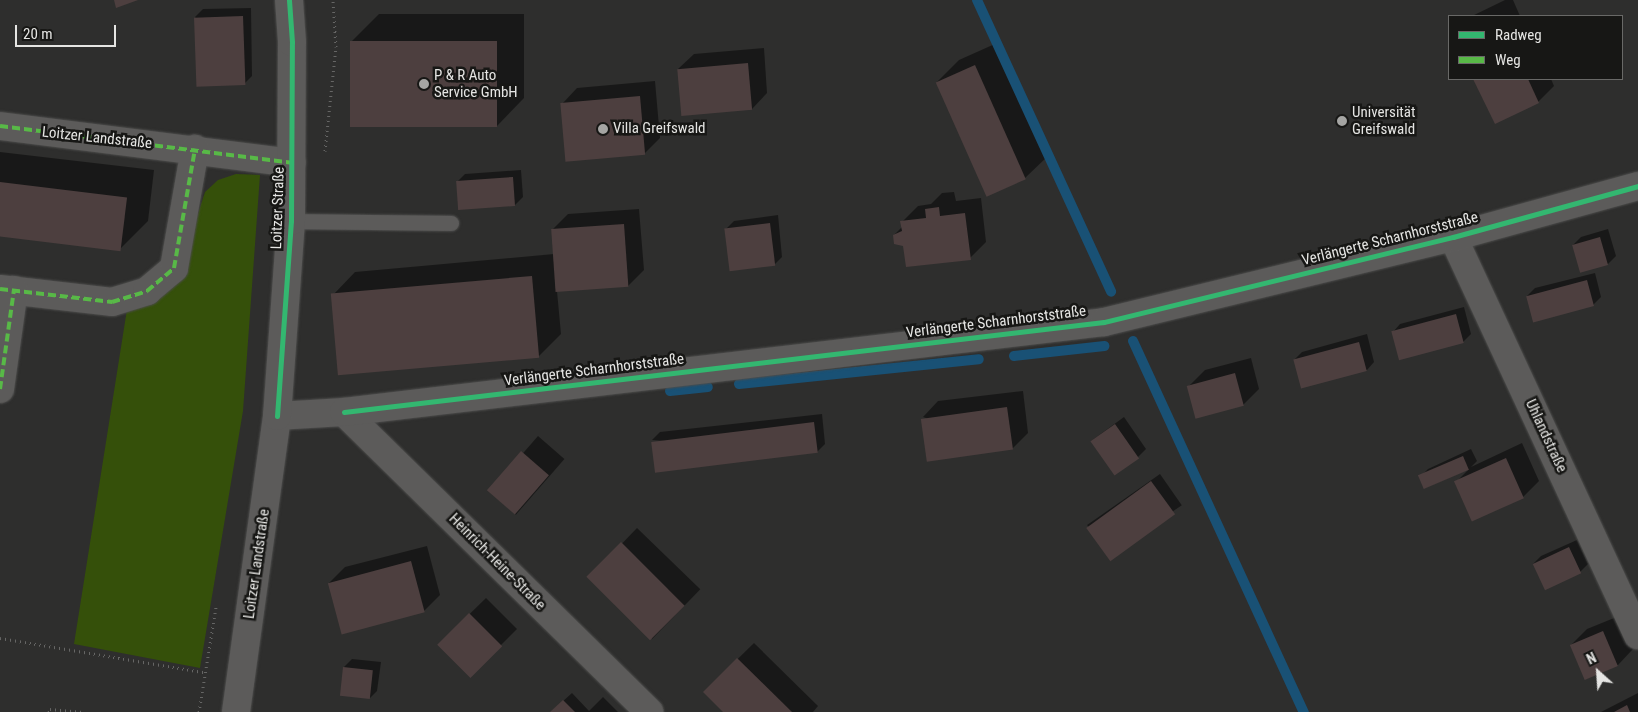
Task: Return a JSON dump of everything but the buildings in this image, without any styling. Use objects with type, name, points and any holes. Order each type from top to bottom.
[{"type":"street","name":"Loitzer Straße","points":[[277,416],[291,221],[292,162],[289,0]]},
{"type":"street","name":"Loitzer Landstraße","points":[[0,126],[292,162]]},
{"type":"street","points":[[0,389],[7,290],[112,302],[146,291],[174,268],[195,149]]},
{"type":"street","name":"Verlängerte Scharnhorststraße","points":[[277,416],[344,412],[1104,322],[1453,237],[1638,186]]},
{"type":"street","name":"Uhlandstraße","points":[[1453,237],[1638,634]]},
{"type":"street","name":"Heinrich-Heine-Straße","points":[[344,412],[649,712]]},
{"type":"street","name":"Loitzer Landstraße","points":[[236,712],[277,416]]},
{"type":"lane","points":[[291,221],[451,223]]},
{"type":"path","points":[[324,156],[336,47],[333,0]]},
{"type":"path","points":[[0,638],[204,672],[199,712]]},
{"type":"path","points":[[49,712],[50,709],[83,712]]},
{"type":"green space","points":[[236,174],[260,175],[243,411],[200,668],[74,644],[128,303],[194,226],[205,192],[218,180]]},
{"type":"waterway","points":[[977,0],[1111,292]]},
{"type":"waterway","points":[[1133,341],[1304,712]]},
{"type":"waterway","points":[[1014,356],[1104,346]]},
{"type":"waterway","points":[[739,384],[979,359]]},
{"type":"waterway","points":[[670,391],[708,387]]},
{"type":"marked path","points":[[0,126],[292,163]]},
{"type":"marked path","points":[[0,289],[112,302],[147,291],[174,268],[195,149]]},
{"type":"marked path","points":[[0,389],[14,290]]},
{"type":"cycle path","points":[[277,416],[291,221],[292,42],[289,0]]},
{"type":"cycle path","points":[[344,412],[1104,322],[1453,237],[1638,186]]},
{"type":"place","name":"P & R Auto Service GmbH","points":[[424,84]]},
{"type":"place","name":"Universität Greifswald","points":[[1342,121]]},
{"type":"place","name":"Villa Greifswald","points":[[603,129]]}]
